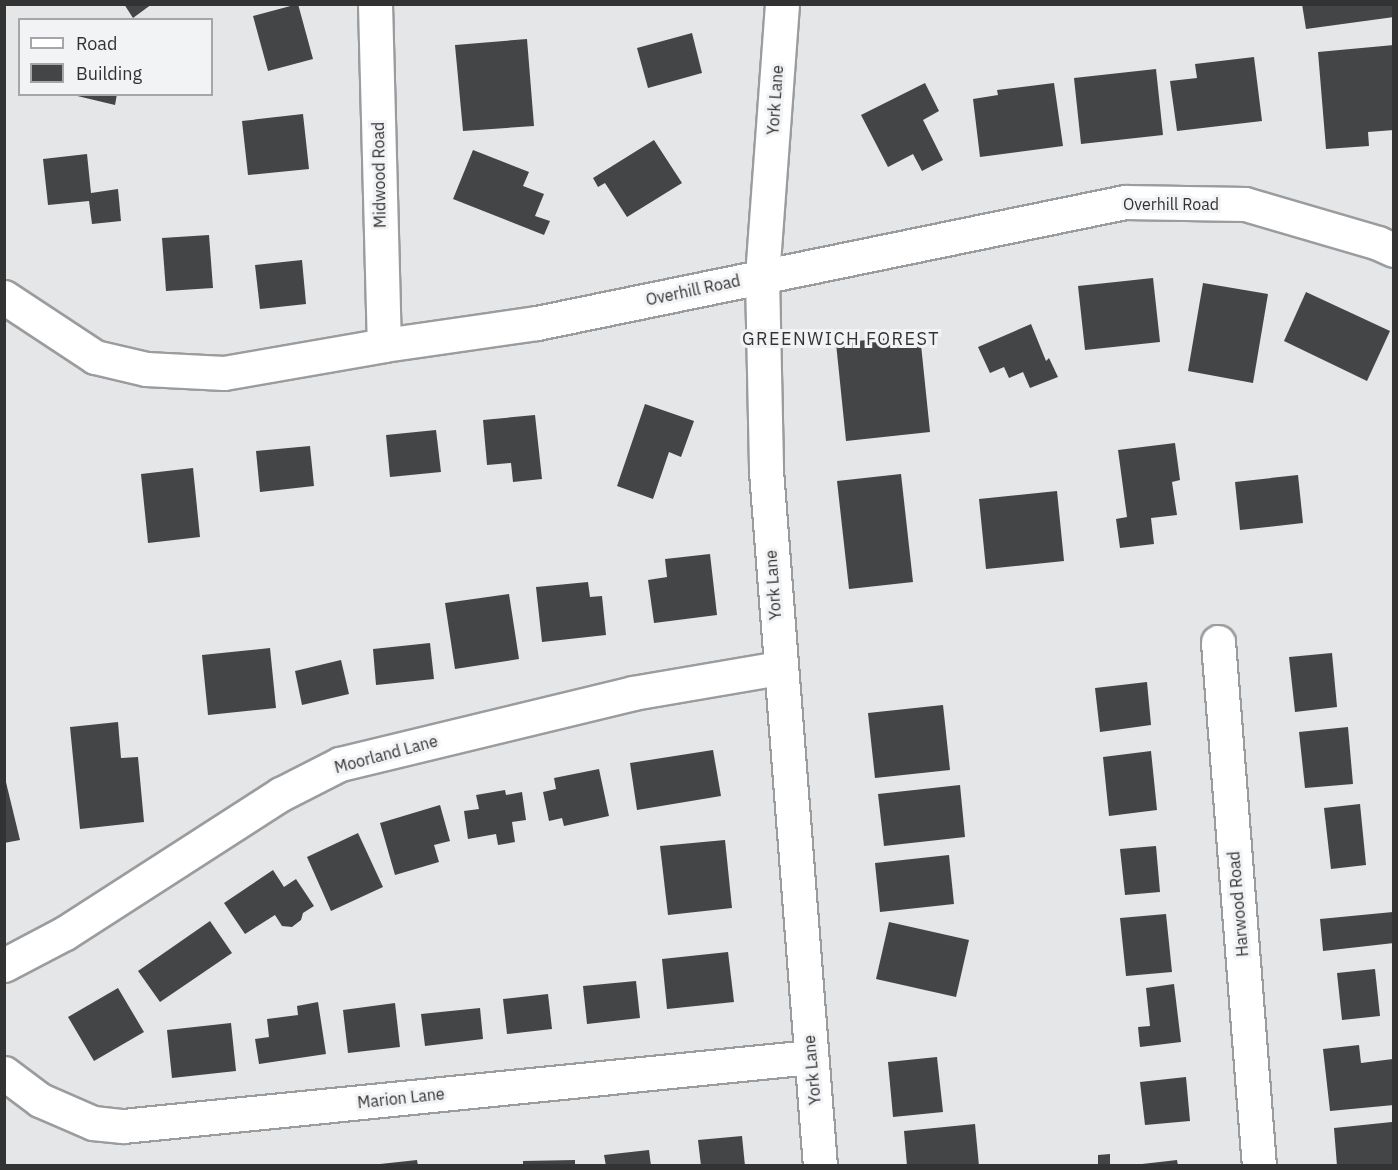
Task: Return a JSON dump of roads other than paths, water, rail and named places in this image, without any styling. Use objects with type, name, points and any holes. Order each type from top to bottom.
[{"type":"street","name":"Midwood Road","points":[[375,4],[384,345]]},
{"type":"street","name":"York Lane","points":[[782,4],[762,276],[766,471],[779,668],[819,1166]]},
{"type":"street","name":"Overhill Road","points":[[4,297],[94,357],[146,369],[224,373],[384,345],[537,323],[1125,202],[1245,204],[1378,243],[1394,250]]},
{"type":"street","name":"Harwood Road","points":[[1218,642],[1259,1166]]},
{"type":"street","name":"Moorland Lane","points":[[4,965],[65,933],[281,794],[340,764],[633,693],[779,668]]},
{"type":"street","name":"Marion Lane","points":[[4,1073],[40,1100],[93,1123],[123,1126],[811,1057]]},
{"type":"district","name":"GREENWICH FOREST","points":[[841,339]]}]
